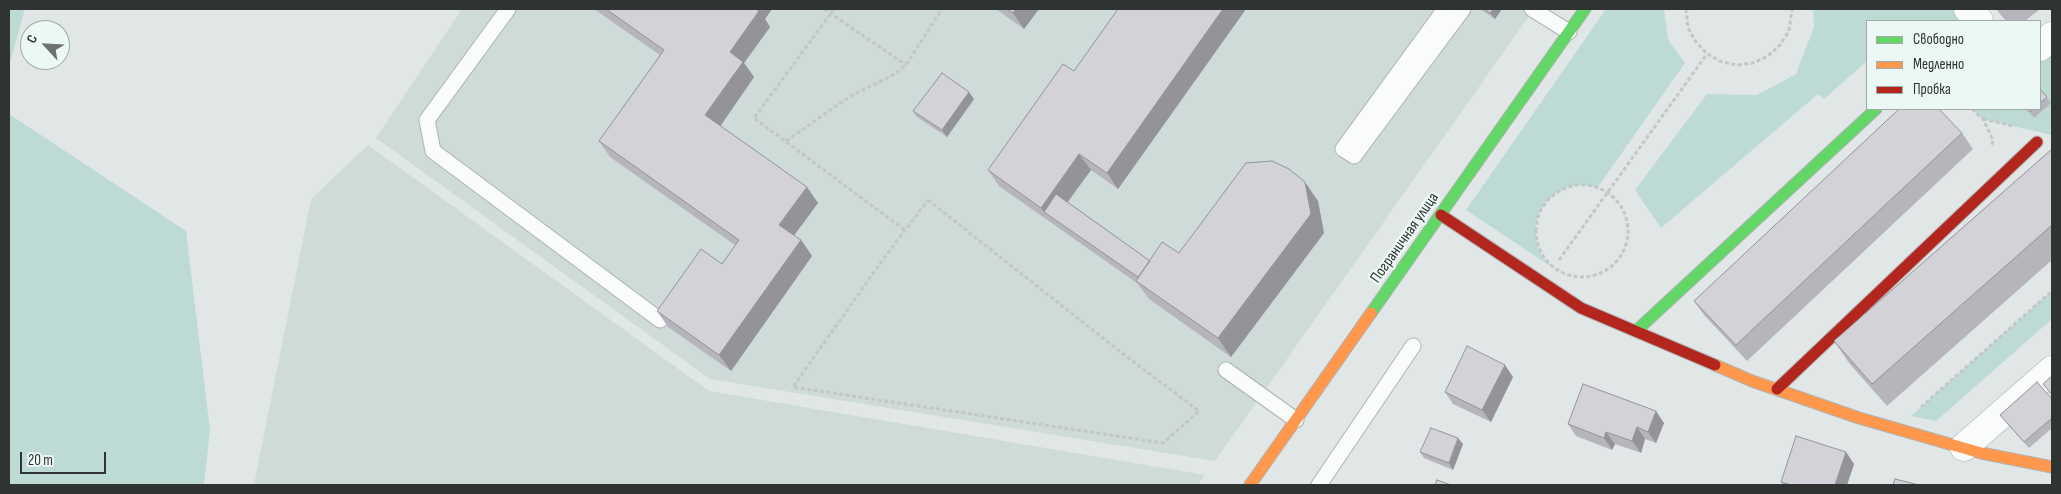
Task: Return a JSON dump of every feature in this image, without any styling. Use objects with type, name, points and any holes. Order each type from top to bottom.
[{"type":"street","name":"Пограничная улица","points":[[1250,485],[1585,9]]},
{"type":"street","points":[[1968,9],[1978,20]]},
{"type":"street","points":[[2041,46],[2052,36]]},
{"type":"street","points":[[1636,331],[1875,110]]},
{"type":"street","points":[[1777,389],[2037,142]]},
{"type":"street","points":[[1441,215],[1581,308],[1752,381],[1859,418],[1964,448],[2052,467]]},
{"type":"street","points":[[1964,448],[2052,370]]},
{"type":"lane","points":[[508,9],[427,120],[433,151],[660,320]]},
{"type":"lane","points":[[1445,9],[1343,149],[1354,156],[1463,9]]},
{"type":"lane","points":[[1532,9],[1569,32]]},
{"type":"lane","points":[[1319,485],[1413,346]]},
{"type":"lane","points":[[1226,370],[1296,420]]},
{"type":"path","points":[[824,9],[906,65]]},
{"type":"path","points":[[834,9],[754,118],[906,231]]},
{"type":"path","points":[[786,141],[849,97],[892,75],[906,65],[942,9]]},
{"type":"path","points":[[1686,9],[1688,28],[1696,42],[1707,54],[1722,62],[1737,65],[1761,60],[1780,45],[1789,32],[1794,9]]},
{"type":"path","points":[[1553,268],[1707,54]]},
{"type":"path","points":[[1973,110],[1983,119],[1993,140],[1991,147]]},
{"type":"path","points":[[1584,185],[1606,192],[1622,208],[1627,223],[1627,239],[1622,254],[1612,266],[1599,274],[1583,278],[1568,276],[1553,268],[1543,258],[1537,244],[1535,230],[1538,215],[1545,203],[1556,193],[1569,186],[1584,185]]},
{"type":"path","points":[[928,200],[1199,412],[1163,443],[793,387],[906,231],[928,200]]},
{"type":"path","points":[[1918,410],[2052,291]]},
{"type":"shaded area","points":[[462,9],[1534,9],[1215,461],[710,379],[376,138]]},
{"type":"shaded area","points":[[368,145],[709,391],[1205,475],[1198,485],[254,485],[311,199]]},
{"type":"green space","points":[[9,9],[25,9],[22,20],[20,20],[20,27],[9,66]]},
{"type":"green space","points":[[1606,9],[1664,9],[1668,40],[1685,63],[1598,187],[1584,185],[1569,186],[1556,193],[1545,203],[1538,215],[1535,230],[1537,244],[1543,258],[1553,268],[1466,210]]},
{"type":"green space","points":[[1813,9],[1968,9],[1978,20],[1866,20],[1866,62],[1824,99],[1818,94],[1661,228],[1635,190],[1707,94],[1757,95],[1796,74],[1814,27]]},
{"type":"green space","points":[[2041,52],[2049,55],[2052,59],[2052,135],[1983,119],[1972,110],[2041,110]]},
{"type":"green space","points":[[9,114],[186,231],[210,430],[204,485],[9,485]]},
{"type":"green space","points":[[2052,291],[2052,319],[1936,421],[1911,416]]},
{"type":"building","points":[[606,9],[756,9],[759,11],[730,52],[743,62],[705,115],[807,187],[779,225],[801,240],[719,355],[657,311],[701,249],[722,264],[739,240],[599,141],[664,50]]},
{"type":"building","points":[[1007,9],[1016,9],[1013,13]]},
{"type":"building","points":[[1118,9],[1223,9],[1107,173],[1079,154],[1041,208],[988,170],[1063,64],[1074,71]]},
{"type":"building","points":[[1484,9],[1493,9],[1490,13]]},
{"type":"building","points":[[942,73],[969,92],[942,130],[913,111]]},
{"type":"building","points":[[2041,90],[2047,97],[2041,102]]},
{"type":"building","points":[[1898,110],[1940,110],[1962,133],[1736,345],[1694,301]]},
{"type":"building","points":[[2052,149],[2052,225],[1872,384],[1834,341]]},
{"type":"building","points":[[1272,161],[1289,169],[1305,182],[1311,214],[1218,338],[1136,281],[1162,242],[1179,253],[1246,163]]},
{"type":"building","points":[[1056,194],[1150,261],[1138,277],[1044,212]]},
{"type":"building","points":[[1467,346],[1505,365],[1482,410],[1445,392]]},
{"type":"building","points":[[2052,376],[2052,395],[2043,384]]},
{"type":"building","points":[[2037,382],[2052,399],[2052,418],[2024,442],[2000,415]]},
{"type":"building","points":[[1583,384],[1656,411],[1648,432],[1637,427],[1632,441],[1606,432],[1604,438],[1568,424]]},
{"type":"building","points":[[1431,428],[1458,438],[1449,463],[1420,452]]},
{"type":"building","points":[[1796,436],[1846,452],[1835,485],[1791,485],[1781,482]]},
{"type":"building","points":[[1895,479],[1919,485],[1893,485]]},
{"type":"building","points":[[1437,480],[1451,485],[1435,485]]},
{"type":"traffic: fast","points":[[1371,313],[1585,9]]},
{"type":"traffic: fast","points":[[1636,331],[1875,110]]},
{"type":"traffic: slow","points":[[1250,485],[1371,313]]},
{"type":"traffic: slow","points":[[1715,365],[1752,381],[1859,418],[1981,453],[2052,467]]},
{"type":"traffic: jam","points":[[1777,389],[2037,142]]},
{"type":"traffic: jam","points":[[1441,215],[1581,308],[1715,365]]}]
